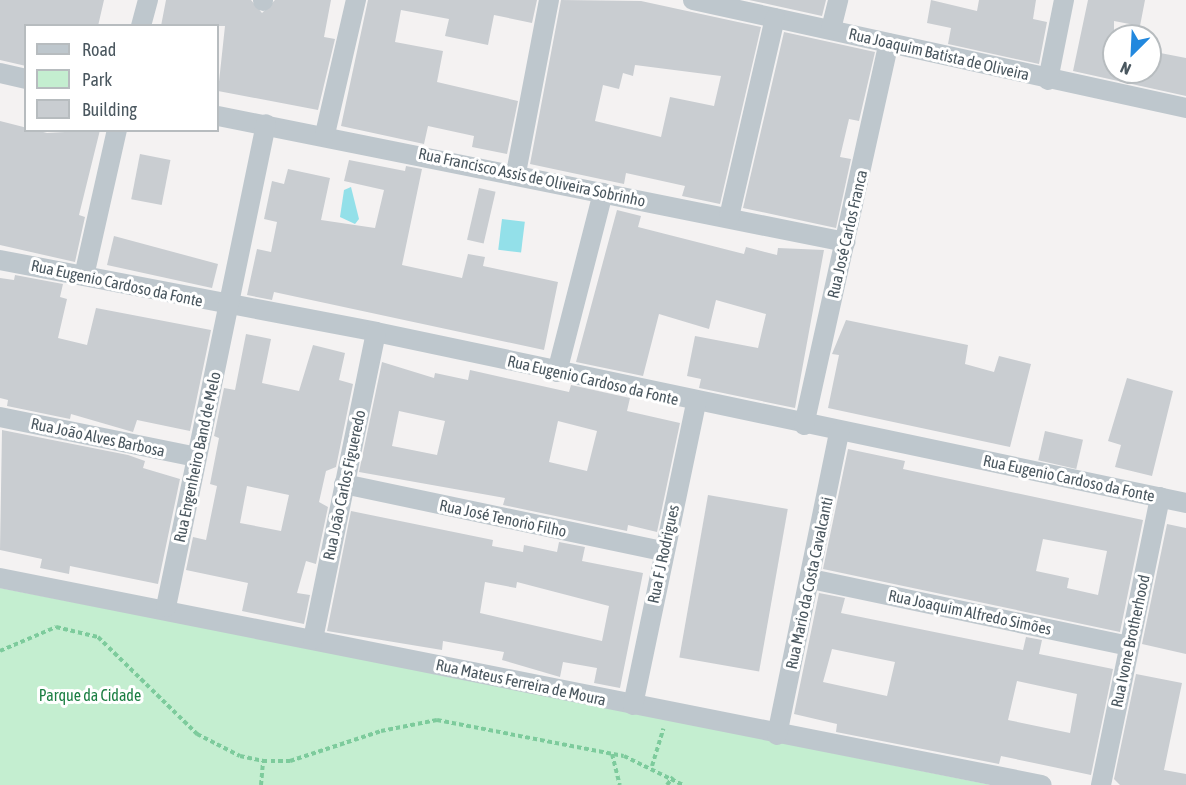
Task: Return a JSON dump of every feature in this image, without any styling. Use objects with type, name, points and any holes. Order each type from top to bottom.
[{"type":"street","points":[[142,24],[148,0]]},
{"type":"street","points":[[325,134],[356,0]]},
{"type":"street","points":[[516,173],[549,0]]},
{"type":"street","name":"Rua Joaquim Batista de Oliveira","points":[[693,0],[831,29],[1048,80],[1186,108]]},
{"type":"street","points":[[831,29],[838,0]]},
{"type":"street","points":[[1048,80],[1064,0]]},
{"type":"street","points":[[729,218],[775,18]]},
{"type":"street","name":"Rua José Carlos Franca","points":[[804,425],[889,43]]},
{"type":"street","points":[[0,73],[24,79]]},
{"type":"street","name":"Rua Francisco Assis de Oliveira Sobrinho","points":[[219,116],[325,134],[845,242]]},
{"type":"street","name":"Rua Engenheiro Band de Melo","points":[[166,607],[266,124]]},
{"type":"street","points":[[84,276],[117,132]]},
{"type":"street","points":[[557,372],[603,193]]},
{"type":"street","name":"Rua Eugenio Cardoso da Fonte","points":[[0,260],[228,306],[376,332],[696,403],[1186,503]]},
{"type":"street","name":"Rua João Carlos Figueredo","points":[[313,639],[376,332]]},
{"type":"street","name":"Rua F J Rodrigues","points":[[633,705],[662,551],[696,403]]},
{"type":"street","name":"Rua João Alves Barbosa","points":[[0,417],[196,457]]},
{"type":"street","name":"Rua Mario da Costa Cavalcanti","points":[[777,735],[811,579],[839,432]]},
{"type":"street","name":"Rua José Tenorio Filho","points":[[344,484],[662,551]]},
{"type":"street","name":"Rua Ivone Brotherhood","points":[[1101,785],[1160,497]]},
{"type":"street","name":"Rua Mateus Ferreira de Moura","points":[[0,578],[166,607],[777,735],[1042,785]]},
{"type":"street","name":"Rua Joaquim Alfredo Simões","points":[[811,579],[1129,646]]},
{"type":"path","points":[[0,651],[56,627],[98,637],[198,734],[240,756],[263,761],[290,761],[381,731],[437,720],[612,754],[652,766],[683,785]]},
{"type":"path","points":[[652,766],[668,712]]},
{"type":"path","points":[[612,754],[620,785]]},
{"type":"path","points":[[261,785],[263,761]]},
{"type":"path","points":[[667,785],[673,777]]},
{"type":"green space","name":"Parque da Cidade","points":[[0,588],[357,657],[991,785],[0,785]]},
{"type":"water","points":[[351,187],[359,219],[355,224],[340,217],[344,190]]},
{"type":"water","points":[[502,219],[525,222],[521,253],[498,250]]},
{"type":"building","points":[[0,0],[104,0],[98,24],[24,24],[24,66],[0,60]]},
{"type":"building","points":[[166,0],[251,0],[262,13],[275,0],[331,0],[324,37],[335,39],[318,110],[219,91],[225,26],[219,26],[219,24],[161,24]]},
{"type":"building","points":[[368,0],[537,0],[532,23],[494,15],[488,45],[445,36],[449,19],[401,10],[395,42],[443,51],[437,82],[518,101],[507,154],[472,147],[474,136],[428,126],[424,144],[341,126]]},
{"type":"building","points":[[561,0],[641,1],[761,27],[720,204],[682,196],[685,186],[626,173],[624,184],[530,164]],"holes":[[[635,65],[721,76],[714,106],[670,97],[661,137],[595,121],[603,85],[619,89],[623,73],[633,76]]]},
{"type":"building","points":[[749,0],[826,0],[822,16]]},
{"type":"building","points":[[931,0],[977,11],[979,0],[1036,0],[1033,19],[1047,22],[1039,64],[948,44],[951,28],[927,23]]},
{"type":"building","points":[[1088,0],[1145,0],[1140,24],[1114,21],[1114,24],[1102,24],[1102,77],[1073,71]]},
{"type":"building","points":[[784,32],[875,52],[859,121],[849,119],[840,157],[851,159],[836,228],[743,208]]},
{"type":"building","points":[[1162,53],[1186,58],[1186,96],[1132,84],[1162,84]]},
{"type":"building","points":[[0,121],[24,127],[24,132],[100,132],[79,215],[85,217],[75,262],[0,245]]},
{"type":"building","points":[[140,154],[170,160],[162,205],[131,199]]},
{"type":"building","points":[[349,160],[405,171],[406,166],[422,169],[402,265],[462,278],[468,254],[485,257],[483,266],[558,282],[544,350],[274,292],[272,300],[247,295],[257,249],[271,252],[277,222],[264,219],[272,181],[284,184],[288,169],[330,178],[321,220],[375,228],[384,190],[344,181]]},
{"type":"building","points":[[479,188],[496,192],[484,243],[467,240]]},
{"type":"building","points":[[617,210],[641,216],[638,227],[744,254],[746,247],[777,255],[778,248],[824,250],[795,408],[699,388],[701,379],[687,376],[695,336],[758,348],[766,314],[716,300],[709,329],[659,314],[643,376],[576,362]]},
{"type":"building","points":[[114,236],[218,264],[212,288],[107,265]]},
{"type":"building","points":[[15,275],[63,284],[60,297],[67,299],[58,338],[87,345],[96,308],[211,330],[190,431],[137,420],[133,432],[71,414],[70,419],[7,406],[8,400],[0,398],[0,278],[14,280]]},
{"type":"building","points":[[846,320],[968,345],[965,364],[994,372],[999,356],[1031,364],[1010,447],[828,408],[839,355],[832,354]]},
{"type":"building","points":[[246,334],[271,339],[262,383],[299,391],[313,345],[345,353],[339,380],[353,384],[336,467],[326,471],[319,502],[328,507],[316,564],[306,561],[297,593],[310,595],[304,624],[242,611],[248,583],[186,570],[193,537],[206,540],[217,486],[210,484],[219,438],[214,436],[224,388],[235,390]],"holes":[[[247,486],[289,495],[281,531],[240,523]]]},
{"type":"building","points":[[382,362],[434,378],[435,373],[468,380],[470,370],[569,392],[571,385],[630,398],[627,411],[680,423],[657,532],[628,525],[627,531],[503,505],[505,498],[359,472]],"holes":[[[399,411],[445,421],[437,455],[392,446]],[[558,421],[597,431],[587,471],[549,462]]]},
{"type":"building","points":[[1127,378],[1173,391],[1152,476],[1115,467],[1121,445],[1108,441]]},
{"type":"building","points":[[2,430],[128,455],[145,461],[143,468],[180,479],[158,584],[70,566],[69,574],[40,568],[42,559],[0,550]]},
{"type":"building","points":[[1045,431],[1083,440],[1076,469],[1038,460]]},
{"type":"building","points":[[848,449],[905,461],[903,469],[1143,520],[1120,632],[823,569]],"holes":[[[1043,539],[1107,551],[1098,595],[1067,588],[1069,578],[1036,571]]]},
{"type":"building","points":[[708,495],[788,509],[759,672],[679,657]]},
{"type":"building","points":[[351,511],[493,540],[492,546],[523,552],[524,545],[557,552],[559,542],[585,547],[582,561],[643,573],[620,688],[594,683],[597,668],[563,662],[560,677],[502,660],[504,652],[443,641],[442,650],[327,631]],"holes":[[[485,582],[516,588],[517,582],[609,606],[602,641],[480,613]]]},
{"type":"building","points":[[1167,524],[1186,528],[1186,654],[1142,644]]},
{"type":"building","points":[[819,593],[845,598],[841,613],[1023,650],[1026,637],[1042,640],[1039,654],[1113,669],[1091,775],[1001,756],[999,764],[836,732],[837,724],[794,714]],"holes":[[[832,649],[895,662],[887,696],[823,682]],[[1017,681],[1077,694],[1070,733],[1008,720]]]},
{"type":"building","points":[[1136,674],[1182,683],[1164,770],[1186,774],[1186,785],[1120,785],[1114,779]]}]
